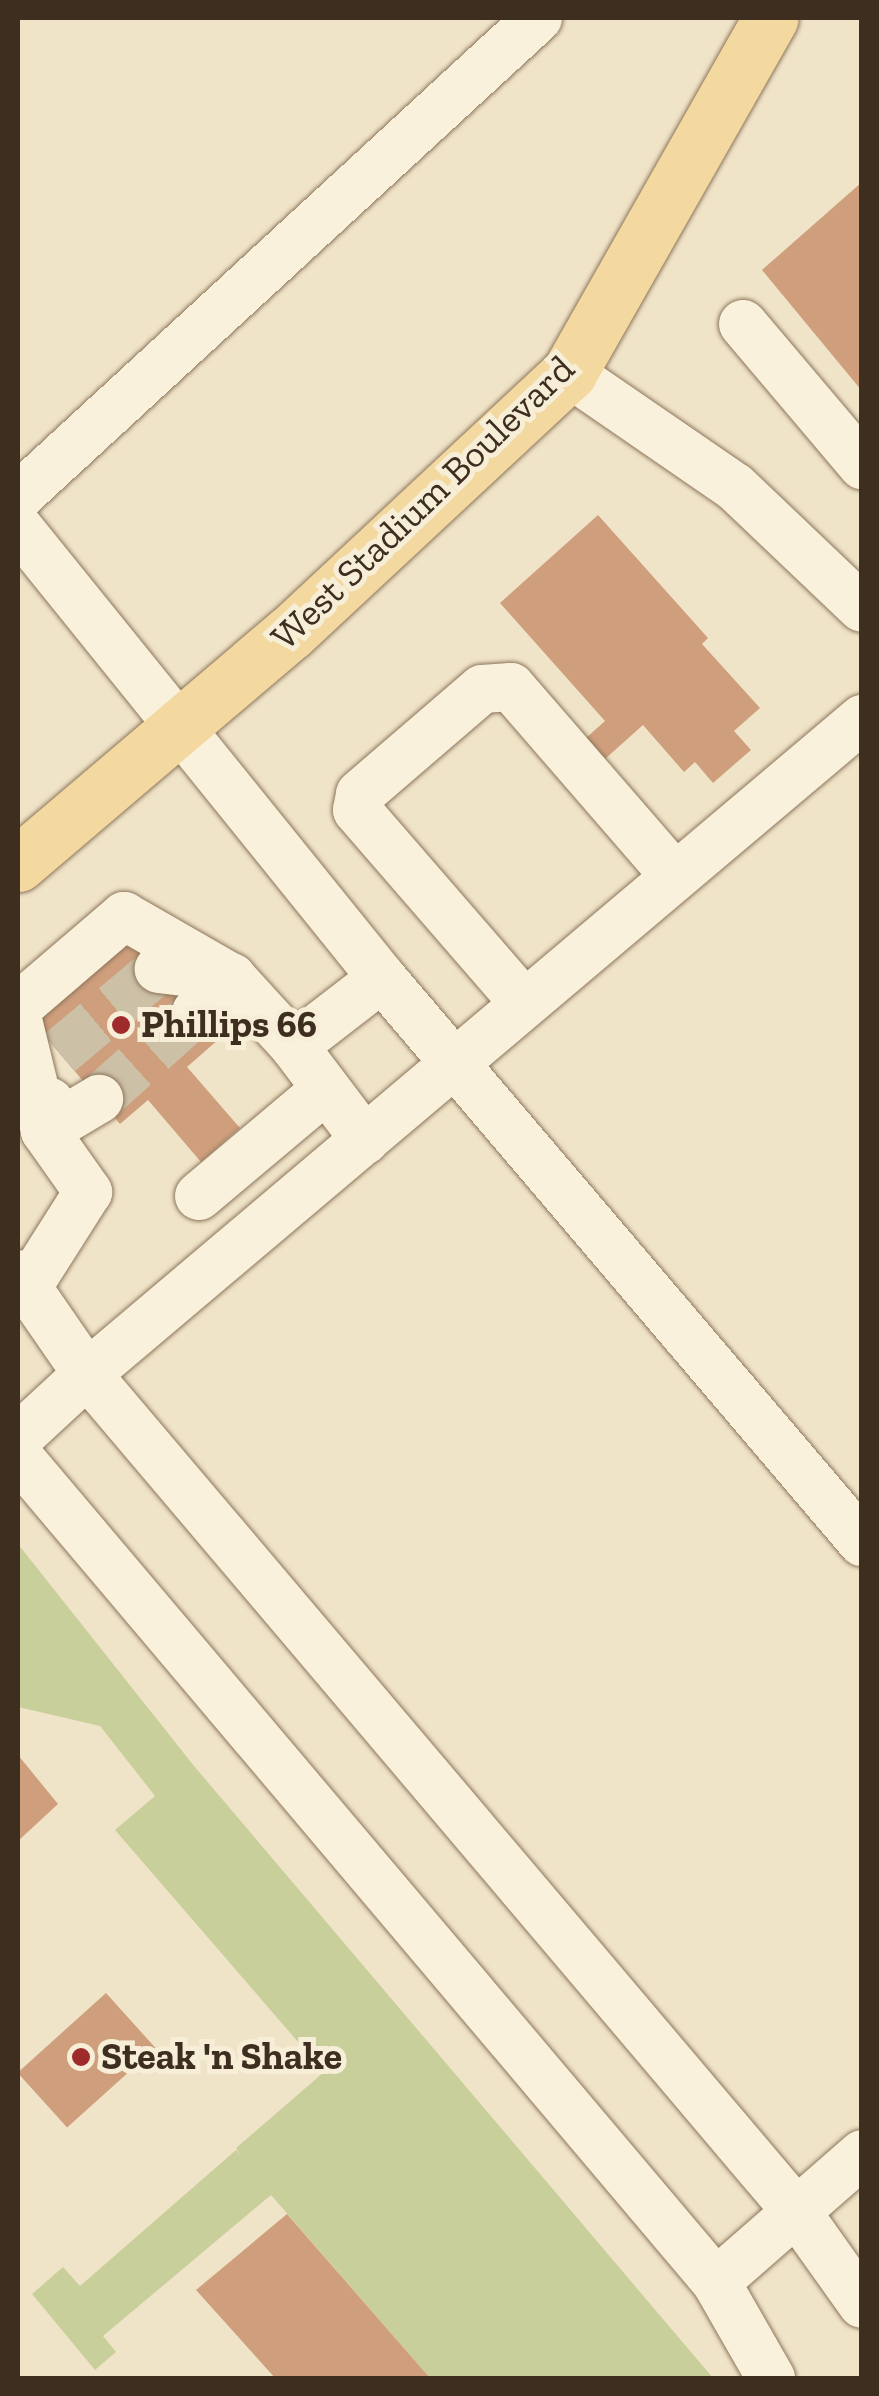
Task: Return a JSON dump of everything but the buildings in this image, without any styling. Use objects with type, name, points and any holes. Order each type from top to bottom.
[{"type":"main road","name":"West Stadium Boulevard","points":[[18,864],[176,730],[569,373],[771,18]]},
{"type":"lane","points":[[18,497],[538,18]]},
{"type":"lane","points":[[743,324],[862,465]]},
{"type":"lane","points":[[569,373],[735,486],[862,608]]},
{"type":"lane","points":[[18,527],[176,730],[382,978],[862,1542]]},
{"type":"lane","points":[[524,1003],[357,810],[360,794],[482,689],[511,687],[675,876]]},
{"type":"lane","points":[[18,1438],[86,1374],[862,719]]},
{"type":"lane","points":[[18,1007],[124,916],[232,978],[294,1046],[365,1140]]},
{"type":"lane","points":[[159,969],[232,978]]},
{"type":"lane","points":[[196,1012],[232,978]]},
{"type":"lane","points":[[294,1046],[382,978]]},
{"type":"lane","points":[[18,1020],[45,1131],[88,1192],[22,1281],[86,1374],[796,2212],[862,2304]]},
{"type":"lane","points":[[45,1131],[59,1053]]},
{"type":"lane","points":[[199,1196],[326,1089]]},
{"type":"lane","points":[[45,1131],[99,1100]]},
{"type":"lane","points":[[18,1456],[716,2282],[771,2378]]},
{"type":"lane","points":[[716,2282],[862,2154]]},
{"type":"green space","points":[[18,1544],[194,1766],[713,2378],[430,2378],[271,2195],[103,2336],[116,2352],[95,2370],[32,2294],[63,2267],[80,2286],[236,2150],[240,2155],[236,2148],[324,2072],[115,1830],[155,1796],[100,1726],[18,1707]]},
{"type":"tunnel","points":[[59,1053],[159,969]]},
{"type":"tunnel","points":[[99,1099],[196,1012]]},
{"type":"place","name":"Phillips 66","points":[[121,1025]]},
{"type":"place","name":"Steak 'n Shake","points":[[81,2057]]}]
